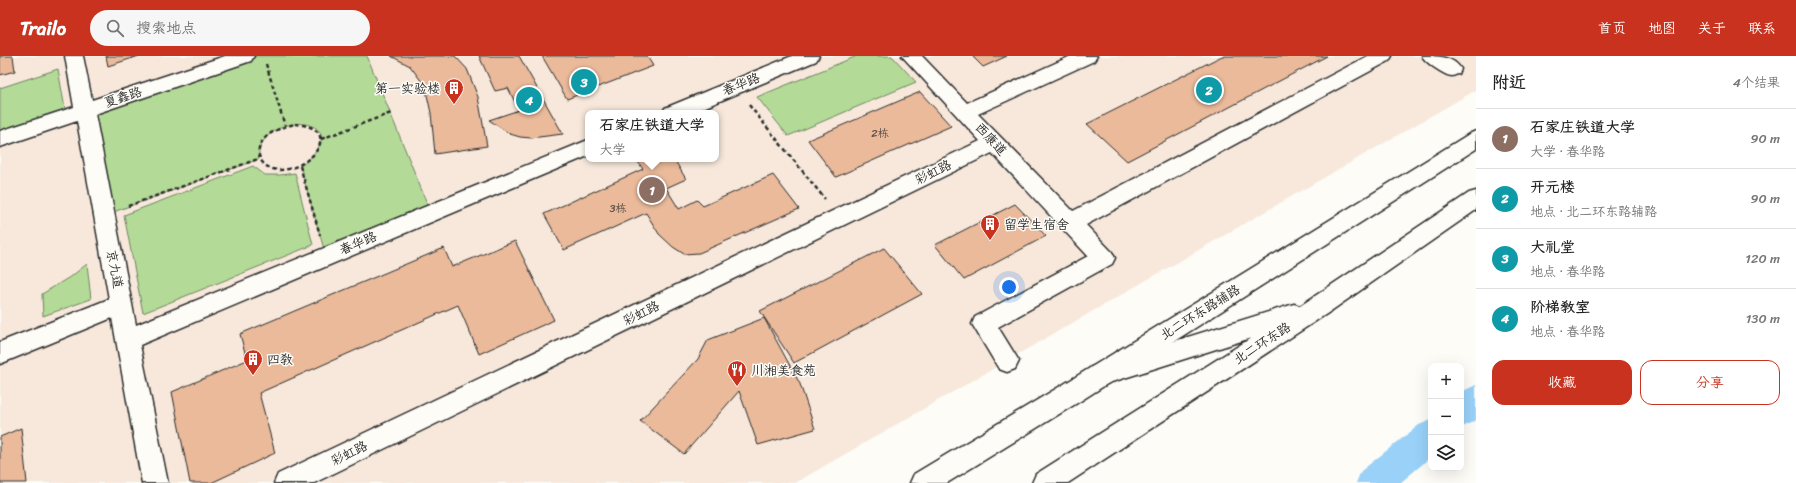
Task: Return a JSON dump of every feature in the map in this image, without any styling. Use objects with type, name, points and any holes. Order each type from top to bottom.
[{"type":"main road","name":"京九道","points":[[74,56],[155,483]]},
{"type":"main road","name":"夏鑫路","points":[[0,139],[245,56]]},
{"type":"main road","name":"春华路","points":[[679,110],[810,56]]},
{"type":"main road","name":"西康道","points":[[911,56],[995,142],[1104,258],[983,324],[1007,361]]},
{"type":"main road","points":[[965,112],[1088,56]]},
{"type":"main road","points":[[1070,223],[1383,56]]},
{"type":"main road","points":[[1432,56],[1452,69]]},
{"type":"main road","name":"北二环东路辅路","points":[[923,483],[1099,375],[1476,139]]},
{"type":"main road","name":"彩虹路","points":[[287,483],[995,142]]},
{"type":"main road","name":"春华路","points":[[128,339],[585,149]]},
{"type":"main road","name":"北二环东路","points":[[1045,483],[1320,306],[1476,199]]},
{"type":"main road","points":[[0,353],[122,304]]},
{"type":"main road","points":[[1099,375],[1320,306]]},
{"type":"path","points":[[266,63],[285,126]]},
{"type":"path","points":[[735,87],[840,217]]},
{"type":"path","points":[[321,139],[391,113]]},
{"type":"path","points":[[305,124],[313,127],[318,132],[321,139],[320,146],[316,154],[309,161],[300,166],[289,170],[270,169],[262,165],[259,159],[258,151],[261,144],[271,133],[285,126],[305,124]]},
{"type":"path","points":[[105,215],[259,159]]},
{"type":"path","points":[[300,166],[326,256]]},
{"type":"shaded area","points":[[0,56],[1476,56],[1476,90],[795,483],[0,483]]},
{"type":"green space","points":[[245,56],[367,56],[431,213],[326,256],[300,166],[317,150],[320,144],[320,132],[314,127],[305,124],[297,124],[280,128],[267,137],[262,143],[259,151],[259,159],[105,215],[85,110]]},
{"type":"green space","points":[[857,56],[892,56],[916,82],[788,136],[757,97]]},
{"type":"green space","points":[[58,69],[65,109],[0,131],[0,88]]},
{"type":"green space","points":[[253,166],[265,175],[295,173],[313,245],[143,313],[124,215]]},
{"type":"green space","points":[[87,264],[91,299],[43,316],[42,294],[73,275]]},
{"type":"building","points":[[0,56],[13,56],[15,71],[0,75]]},
{"type":"building","points":[[106,56],[139,56],[108,66]]},
{"type":"building","name":"第一实验楼","points":[[391,56],[455,56],[467,69],[478,97],[487,146],[435,154],[431,113],[425,86],[410,66]]},
{"type":"building","points":[[479,56],[519,56],[563,134],[531,138],[520,137],[510,134],[489,120],[519,110],[508,88],[495,91]]},
{"type":"building","points":[[542,56],[647,56],[653,66],[567,99]]},
{"type":"building","points":[[972,56],[1007,56],[983,67]]},
{"type":"building","points":[[1222,56],[1327,56],[1127,161],[1087,124]]},
{"type":"building","points":[[920,92],[951,126],[836,177],[808,140]]},
{"type":"building","points":[[638,162],[676,162],[686,179],[666,188],[679,209],[697,200],[703,206],[773,175],[799,209],[699,253],[684,254],[673,247],[659,234],[646,213],[564,250],[544,214],[643,169]]},
{"type":"building","name":"留学生宿舍","points":[[1015,204],[1046,236],[964,280],[935,245]]},
{"type":"building","name":"四教","points":[[515,241],[554,320],[479,354],[458,305],[259,393],[275,453],[211,483],[190,483],[172,392],[247,360],[240,334],[444,248],[452,267]]},
{"type":"building","points":[[884,248],[922,294],[794,363],[760,311]]},
{"type":"building","name":"川湘美食苑","points":[[764,318],[800,384],[815,429],[758,445],[739,391],[684,454],[640,421],[698,359],[708,340]]},
{"type":"building","points":[[21,428],[27,483],[0,483],[0,437]]},
{"type":"waterway","points":[[1464,410],[1476,400]]},
{"type":"waterway","points":[[1373,483],[1428,438]]},
{"type":"place","name":"大礼堂","points":[[584,82]]},
{"type":"place","name":"开元楼","points":[[1209,90]]},
{"type":"place","name":"阶梯教室","points":[[529,100]]},
{"type":"place","name":"第一实验楼","points":[[454,105]]},
{"type":"place","name":"石家庄铁道大学","points":[[652,190]]},
{"type":"place","name":"留学生宿舍","points":[[990,241]]},
{"type":"place","name":"四教","points":[[253,376]]},
{"type":"place","name":"川湘美食苑","points":[[737,387]]}]
